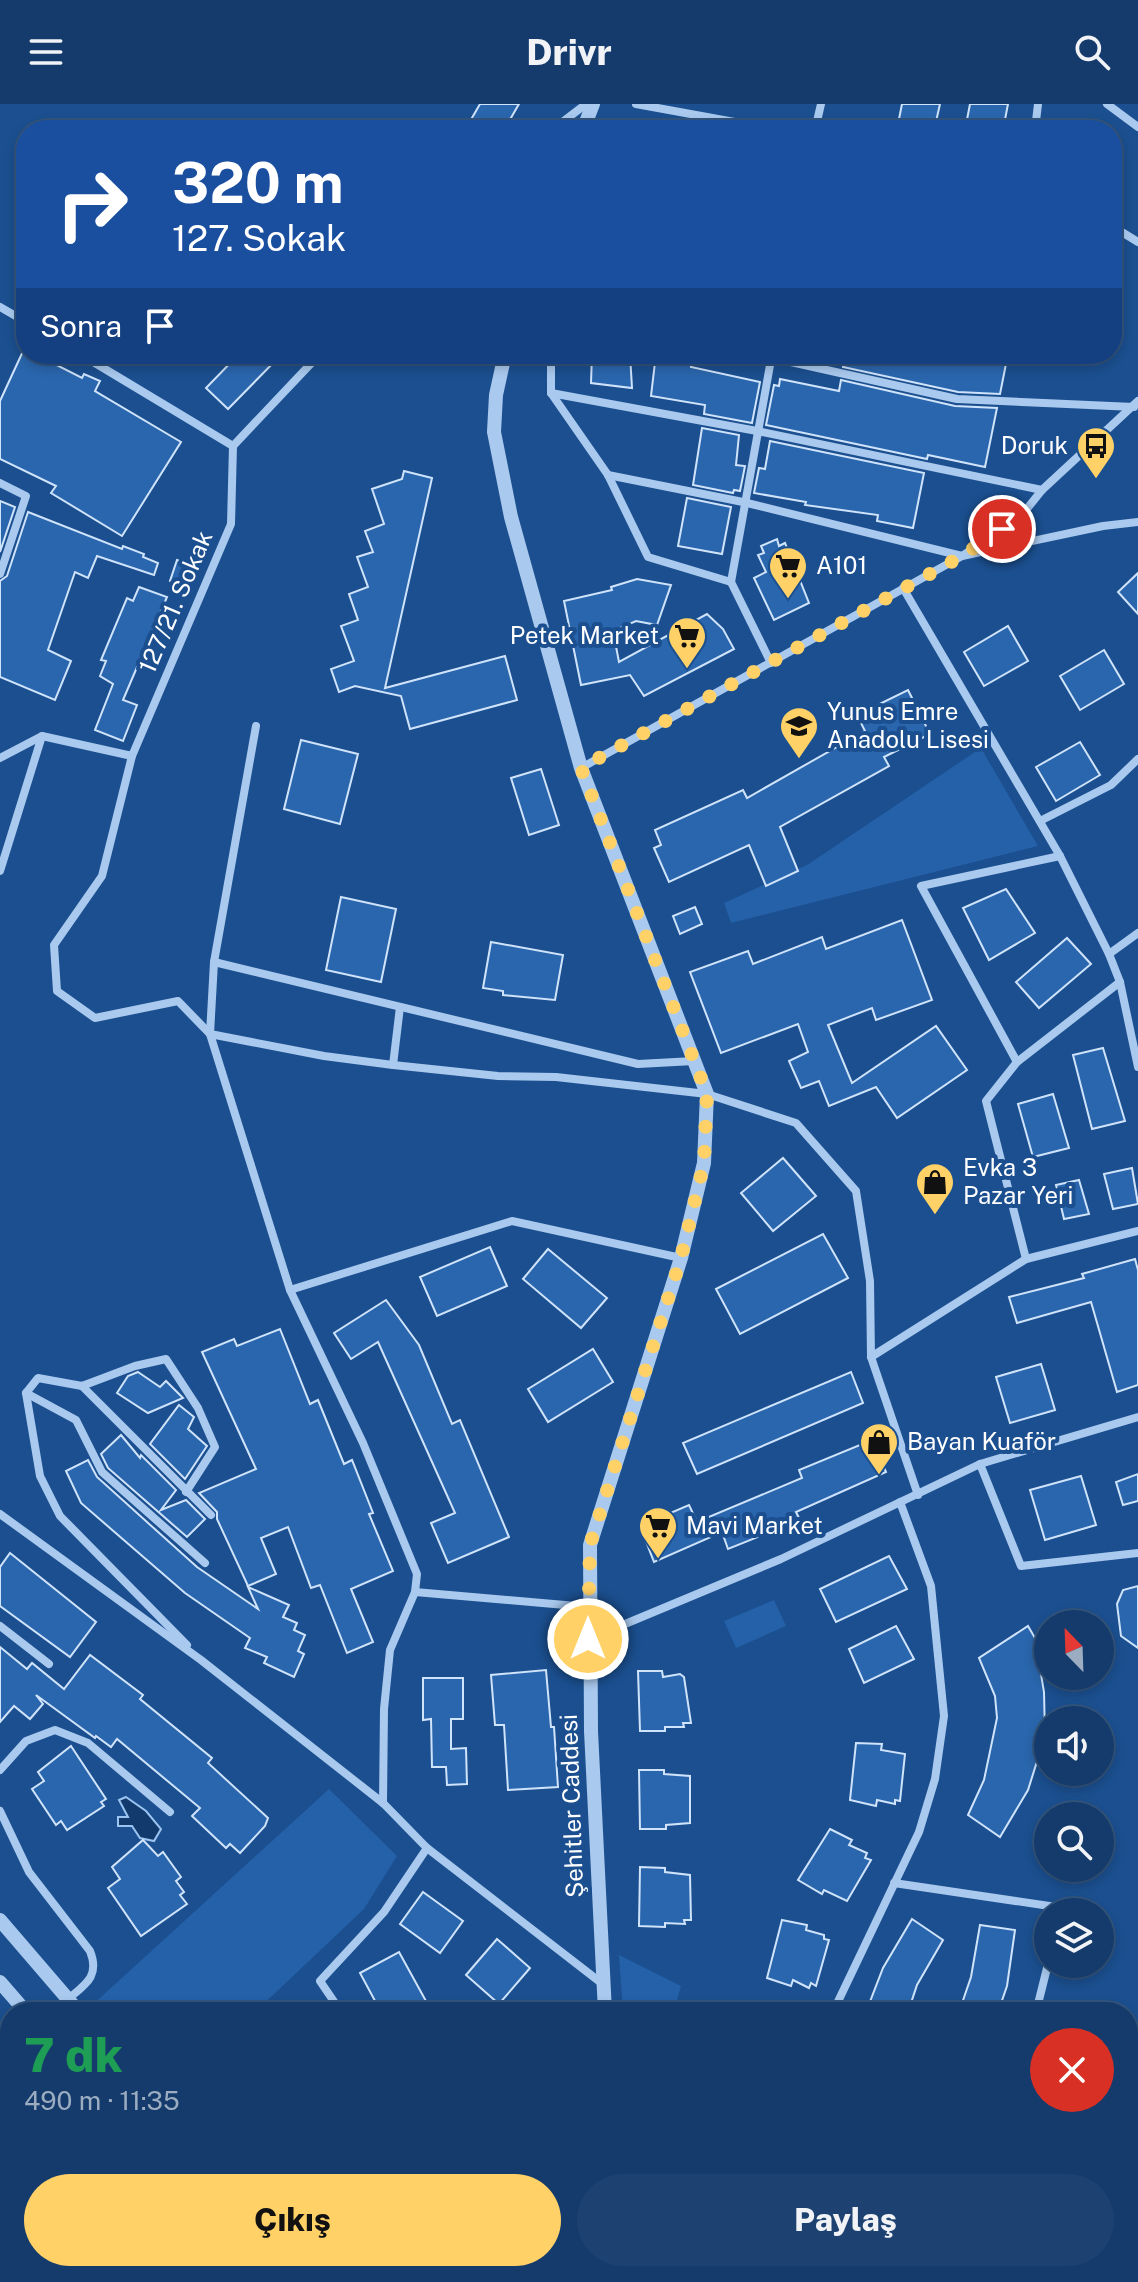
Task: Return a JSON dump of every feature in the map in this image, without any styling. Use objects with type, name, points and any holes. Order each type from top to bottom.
[{"type":"street","points":[[565,120],[586,104]]},
{"type":"street","points":[[636,104],[717,120]]},
{"type":"street","points":[[1107,104],[1138,127]]},
{"type":"street","points":[[97,364],[233,446],[311,364]]},
{"type":"street","name":"Şehitler Caddesi","points":[[503,364],[496,395],[494,432],[511,517],[581,768],[707,1094],[704,1163],[681,1258],[590,1545],[588,1639],[598,1933],[605,2002]]},
{"type":"street","points":[[551,364],[551,393],[608,475],[648,557],[731,582]]},
{"type":"street","points":[[770,364],[731,582],[771,663]]},
{"type":"street","points":[[806,364],[957,399],[1136,404]]},
{"type":"street","points":[[551,393],[757,431],[1042,490]]},
{"type":"street","points":[[581,768],[962,556],[1022,515],[1042,490],[1136,404]]},
{"type":"street","name":"127/21. Sokak","points":[[210,1034],[178,1001],[95,1018],[57,991],[54,945],[102,876],[132,756],[231,524],[233,446]]},
{"type":"street","points":[[608,475],[743,502],[962,556],[1103,526],[1138,522]]},
{"type":"street","points":[[0,483],[26,496],[0,574]]},
{"type":"street","points":[[903,588],[1060,856],[1109,954],[1120,982],[1138,1067]]},
{"type":"street","points":[[256,726],[214,962],[210,1034],[290,1290],[363,1443],[417,1574],[415,1592],[390,1650],[384,1709],[383,1803]]},
{"type":"street","points":[[0,871],[42,736]]},
{"type":"street","points":[[0,758],[42,736],[132,756]]},
{"type":"street","points":[[1040,821],[1111,785],[1138,759]]},
{"type":"street","points":[[1017,1062],[921,886],[1060,856]]},
{"type":"street","points":[[1109,954],[1137,934]]},
{"type":"street","points":[[214,962],[638,1064],[694,1061]]},
{"type":"street","points":[[1026,1259],[986,1101],[1017,1062],[1120,982]]},
{"type":"street","points":[[393,1065],[400,1007]]},
{"type":"street","points":[[210,1034],[324,1056],[393,1065],[498,1076],[556,1077],[707,1094],[796,1123],[856,1191],[870,1281],[871,1357],[918,1495]]},
{"type":"street","points":[[290,1290],[512,1221],[681,1258]]},
{"type":"street","points":[[871,1357],[1026,1259],[1138,1231]]},
{"type":"street","points":[[186,1492],[215,1447],[198,1408],[166,1359],[135,1366],[82,1386],[38,1378],[26,1393],[40,1476],[60,1516],[138,1592],[201,1660]]},
{"type":"street","points":[[82,1386],[211,1515]]},
{"type":"street","points":[[26,1393],[76,1420],[102,1472],[205,1563]]},
{"type":"street","points":[[588,1639],[781,1559],[980,1464],[1138,1417]]},
{"type":"street","points":[[980,1464],[1021,1566],[1138,1553]]},
{"type":"street","points":[[838,2002],[919,1832],[935,1779],[944,1716],[931,1586],[900,1502]]},
{"type":"street","points":[[0,1514],[201,1660],[383,1803],[427,1848],[604,1985]]},
{"type":"street","points":[[415,1592],[588,1607]]},
{"type":"street","points":[[0,1626],[49,1664]]},
{"type":"street","points":[[0,1770],[26,1741],[55,1730],[88,1743],[170,1812]]},
{"type":"street","points":[[0,1811],[29,1872],[90,1951],[95,1964],[93,1977],[68,1999]]},
{"type":"street","points":[[334,2002],[320,1981],[384,1912],[427,1848]]},
{"type":"street","points":[[894,1883],[1034,1904]]},
{"type":"street","points":[[0,1920],[71,2002]]},
{"type":"street","points":[[1038,2002],[1044,1978]]},
{"type":"street","points":[[0,1982],[17,2002]]},
{"type":"shaded area","points":[[981,748],[1038,846],[731,923],[724,903],[807,865]]},
{"type":"shaded area","points":[[774,1600],[786,1626],[736,1648],[724,1621]]},
{"type":"shaded area","points":[[329,1789],[397,1856],[364,1909],[266,2002],[95,2002]]},
{"type":"shaded area","points":[[126,1797],[146,1811],[161,1829],[154,1841],[140,1838],[132,1826],[118,1826],[118,1817],[128,1817],[119,1800]]},
{"type":"shaded area","points":[[619,1955],[681,1986],[677,2002],[622,2002]]},
{"type":"building","points":[[480,104],[519,104],[510,120],[471,120]]},
{"type":"building","points":[[902,104],[940,104],[936,120],[899,119]]},
{"type":"building","points":[[970,104],[1008,104],[1005,120],[967,120]]},
{"type":"building","points":[[17,364],[55,364],[82,378],[84,374],[100,381],[95,391],[181,442],[122,536],[51,493],[56,486],[0,459],[0,401]]},
{"type":"building","points":[[229,364],[272,364],[228,409],[206,388]]},
{"type":"building","points":[[592,364],[631,364],[632,388],[591,383]]},
{"type":"building","points":[[655,364],[691,364],[691,367],[760,382],[752,423],[704,414],[705,405],[651,396]]},
{"type":"building","points":[[844,364],[1006,364],[1000,394],[958,392],[843,367]]},
{"type":"building","points":[[780,379],[839,391],[841,380],[955,406],[997,408],[985,467],[928,455],[927,459],[766,425],[774,385],[779,386]]},
{"type":"building","points":[[702,428],[739,435],[736,465],[745,466],[740,491],[734,490],[733,493],[693,485]]},
{"type":"building","points":[[770,441],[924,473],[913,528],[877,521],[878,515],[805,505],[806,502],[754,493],[759,468],[765,469]]},
{"type":"building","points":[[404,471],[432,478],[385,688],[505,656],[517,700],[410,729],[401,696],[355,686],[339,692],[331,669],[354,661],[341,626],[358,620],[349,594],[368,587],[357,557],[373,552],[365,531],[384,524],[372,489],[402,479]]},
{"type":"building","points":[[687,498],[731,507],[722,554],[678,546]]},
{"type":"building","points":[[0,501],[15,507],[0,552]]},
{"type":"building","points":[[28,512],[122,549],[123,546],[144,554],[143,557],[158,563],[154,575],[97,556],[88,578],[75,572],[48,650],[71,661],[55,700],[0,677],[0,581],[7,576]]},
{"type":"building","points":[[777,539],[779,546],[785,543],[809,603],[774,620],[754,578],[766,572],[758,555],[764,553],[761,546]]},
{"type":"building","points":[[177,560],[193,566],[186,587],[170,581]]},
{"type":"building","points":[[1138,573],[1138,614],[1118,592]]},
{"type":"building","points":[[637,579],[671,585],[657,625],[636,621],[613,631],[619,662],[707,614],[723,629],[734,649],[644,696],[630,675],[581,685],[564,601],[612,590],[611,587]]},
{"type":"building","points":[[139,587],[167,597],[123,700],[137,705],[123,741],[95,730],[113,684],[100,676],[106,661],[101,660],[127,598],[133,601]]},
{"type":"building","points":[[1008,626],[1028,661],[984,686],[964,652]]},
{"type":"building","points":[[1104,650],[1124,684],[1080,710],[1060,676]]},
{"type":"building","points":[[908,690],[930,734],[884,757],[889,766],[780,827],[798,871],[766,886],[749,845],[669,882],[654,848],[661,845],[655,830],[743,790],[747,798],[865,731],[857,715]]},
{"type":"building","points":[[301,740],[358,754],[340,824],[284,809]]},
{"type":"building","points":[[1080,742],[1100,775],[1056,801],[1036,767]]},
{"type":"building","points":[[541,769],[559,825],[529,835],[511,778]]},
{"type":"building","points":[[1006,889],[1035,933],[989,960],[963,908]]},
{"type":"building","points":[[341,897],[396,909],[381,982],[326,970]]},
{"type":"building","points":[[695,907],[702,924],[680,934],[673,916]]},
{"type":"building","points":[[902,920],[932,1000],[876,1020],[872,1008],[828,1025],[852,1083],[936,1026],[967,1070],[897,1118],[876,1087],[829,1106],[819,1081],[801,1088],[789,1061],[808,1052],[798,1024],[721,1053],[690,972],[748,951],[753,964],[822,937],[826,949]]},
{"type":"building","points":[[1067,938],[1091,964],[1039,1008],[1016,982]]},
{"type":"building","points":[[491,942],[563,955],[555,1000],[503,995],[503,991],[483,988]]},
{"type":"building","points":[[1103,1048],[1125,1121],[1092,1129],[1073,1055]]},
{"type":"building","points":[[1053,1094],[1069,1148],[1033,1157],[1018,1104]]},
{"type":"building","points":[[783,1158],[816,1196],[773,1231],[741,1193]]},
{"type":"building","points":[[1132,1168],[1138,1204],[1113,1209],[1104,1174]]},
{"type":"building","points":[[1079,1180],[1089,1214],[1064,1219],[1056,1185]]},
{"type":"building","points":[[823,1234],[848,1278],[740,1334],[716,1289]]},
{"type":"building","points":[[490,1247],[507,1286],[437,1316],[420,1277]]},
{"type":"building","points":[[548,1249],[607,1298],[581,1328],[523,1279]]},
{"type":"building","points":[[1135,1259],[1138,1270],[1138,1385],[1117,1392],[1091,1302],[1017,1323],[1009,1297],[1084,1278],[1082,1274]]},
{"type":"building","points":[[386,1300],[419,1345],[452,1424],[460,1420],[509,1537],[448,1563],[431,1523],[455,1513],[378,1342],[351,1359],[334,1333]]},
{"type":"building","points":[[280,1329],[310,1404],[318,1400],[344,1464],[352,1460],[373,1513],[369,1514],[393,1571],[351,1589],[373,1642],[347,1653],[320,1585],[311,1588],[288,1527],[261,1538],[276,1574],[248,1586],[217,1519],[217,1512],[199,1493],[256,1469],[202,1352],[234,1339],[237,1346]]},
{"type":"building","points":[[593,1349],[613,1382],[548,1422],[528,1389]]},
{"type":"building","points":[[1041,1364],[1055,1410],[1010,1423],[996,1377]]},
{"type":"building","points":[[138,1372],[160,1387],[166,1381],[183,1398],[148,1413],[117,1393],[128,1376]]},
{"type":"building","points":[[851,1372],[863,1403],[697,1474],[683,1443]]},
{"type":"building","points":[[179,1405],[194,1417],[188,1429],[207,1446],[185,1479],[150,1444]]},
{"type":"building","points":[[121,1435],[140,1458],[141,1455],[176,1490],[161,1510],[186,1500],[205,1519],[187,1537],[108,1468],[101,1454]]},
{"type":"building","points":[[872,1440],[886,1472],[796,1512],[800,1520],[728,1549],[722,1532],[654,1562],[640,1526],[689,1505],[697,1522],[802,1478],[799,1470]]},
{"type":"building","points":[[88,1460],[97,1477],[197,1567],[258,1609],[248,1587],[289,1605],[283,1617],[297,1623],[294,1630],[305,1635],[298,1651],[304,1654],[294,1677],[264,1663],[267,1657],[245,1648],[250,1638],[185,1593],[81,1503],[66,1471]]},
{"type":"building","points":[[1138,1474],[1138,1501],[1123,1505],[1116,1482]]},
{"type":"building","points":[[1081,1476],[1096,1525],[1045,1540],[1030,1490]]},
{"type":"building","points":[[10,1553],[96,1622],[70,1657],[0,1606],[0,1567]]},
{"type":"building","points":[[889,1556],[907,1589],[836,1622],[820,1589]]},
{"type":"building","points":[[1138,1586],[1138,1648],[1121,1636],[1117,1604],[1123,1590]]},
{"type":"building","points":[[896,1626],[914,1659],[864,1683],[849,1649]]},
{"type":"building","points":[[1028,1626],[1034,1636],[1034,1690],[1044,1692],[1044,1706],[1034,1706],[1034,1771],[1028,1790],[1000,1837],[968,1815],[984,1780],[997,1718],[995,1696],[979,1658]]},
{"type":"building","points":[[0,1647],[27,1669],[32,1663],[64,1689],[90,1655],[143,1695],[140,1699],[212,1758],[208,1763],[268,1818],[265,1826],[240,1853],[230,1844],[226,1848],[192,1816],[200,1808],[117,1739],[111,1747],[36,1695],[43,1704],[30,1719],[14,1706],[0,1722]]},
{"type":"building","points":[[546,1670],[558,1787],[508,1790],[504,1725],[495,1725],[491,1675]]},
{"type":"building","points":[[638,1671],[662,1671],[663,1677],[680,1674],[684,1677],[691,1723],[683,1723],[684,1727],[665,1727],[665,1731],[640,1731]]},
{"type":"building","points":[[423,1678],[463,1678],[463,1719],[451,1719],[451,1749],[466,1748],[467,1784],[447,1785],[446,1767],[432,1767],[431,1719],[423,1720]]},
{"type":"building","points":[[856,1743],[882,1744],[881,1750],[905,1754],[900,1801],[895,1800],[895,1804],[877,1800],[876,1806],[850,1800]]},
{"type":"building","points":[[71,1746],[106,1799],[101,1802],[104,1806],[67,1830],[61,1821],[56,1825],[32,1789],[44,1781],[38,1772]]},
{"type":"building","points":[[639,1770],[664,1770],[664,1774],[690,1776],[690,1823],[666,1825],[666,1829],[640,1829]]},
{"type":"building","points":[[830,1829],[852,1840],[849,1845],[867,1853],[865,1858],[871,1860],[847,1901],[824,1890],[822,1894],[798,1880]]},
{"type":"building","points":[[143,1840],[158,1856],[163,1852],[181,1877],[176,1881],[184,1892],[180,1895],[187,1904],[141,1936],[108,1888],[120,1879],[112,1867]]},
{"type":"building","points":[[640,1867],[665,1868],[665,1872],[690,1875],[691,1920],[684,1920],[685,1924],[665,1923],[665,1927],[639,1926]]},
{"type":"building","points":[[423,1892],[463,1921],[440,1953],[400,1924]]},
{"type":"building","points":[[912,1919],[943,1940],[917,1985],[911,2002],[870,2002],[883,1968]]},
{"type":"building","points":[[782,1920],[807,1925],[806,1930],[824,1935],[824,1939],[829,1940],[816,1986],[811,1983],[809,1988],[793,1980],[791,1986],[767,1978]]},
{"type":"building","points":[[980,1925],[1015,1930],[1007,1986],[1001,2002],[962,2002],[971,1977]]},
{"type":"building","points":[[497,1939],[530,1968],[501,2002],[497,2002],[466,1975]]},
{"type":"building","points":[[399,1952],[426,2002],[376,2002],[360,1973]]},
{"type":"place","name":"Doruk","points":[[1096,480]]},
{"type":"place","name":"A101","points":[[788,600]]},
{"type":"place","name":"Petek Market","points":[[687,670]]},
{"type":"place","name":"Yunus Emre Anadolu Lisesi","points":[[799,760]]},
{"type":"place","name":"Evka 3 Pazar Yeri","points":[[935,1216]]},
{"type":"place","name":"Bayan Kuaför","points":[[879,1476]]},
{"type":"place","name":"Mavi Market","points":[[658,1560]]},
{"type":"route","points":[[588,1639],[590,1545],[681,1258],[704,1163],[707,1094],[581,768],[962,556],[1002,529]]}]
